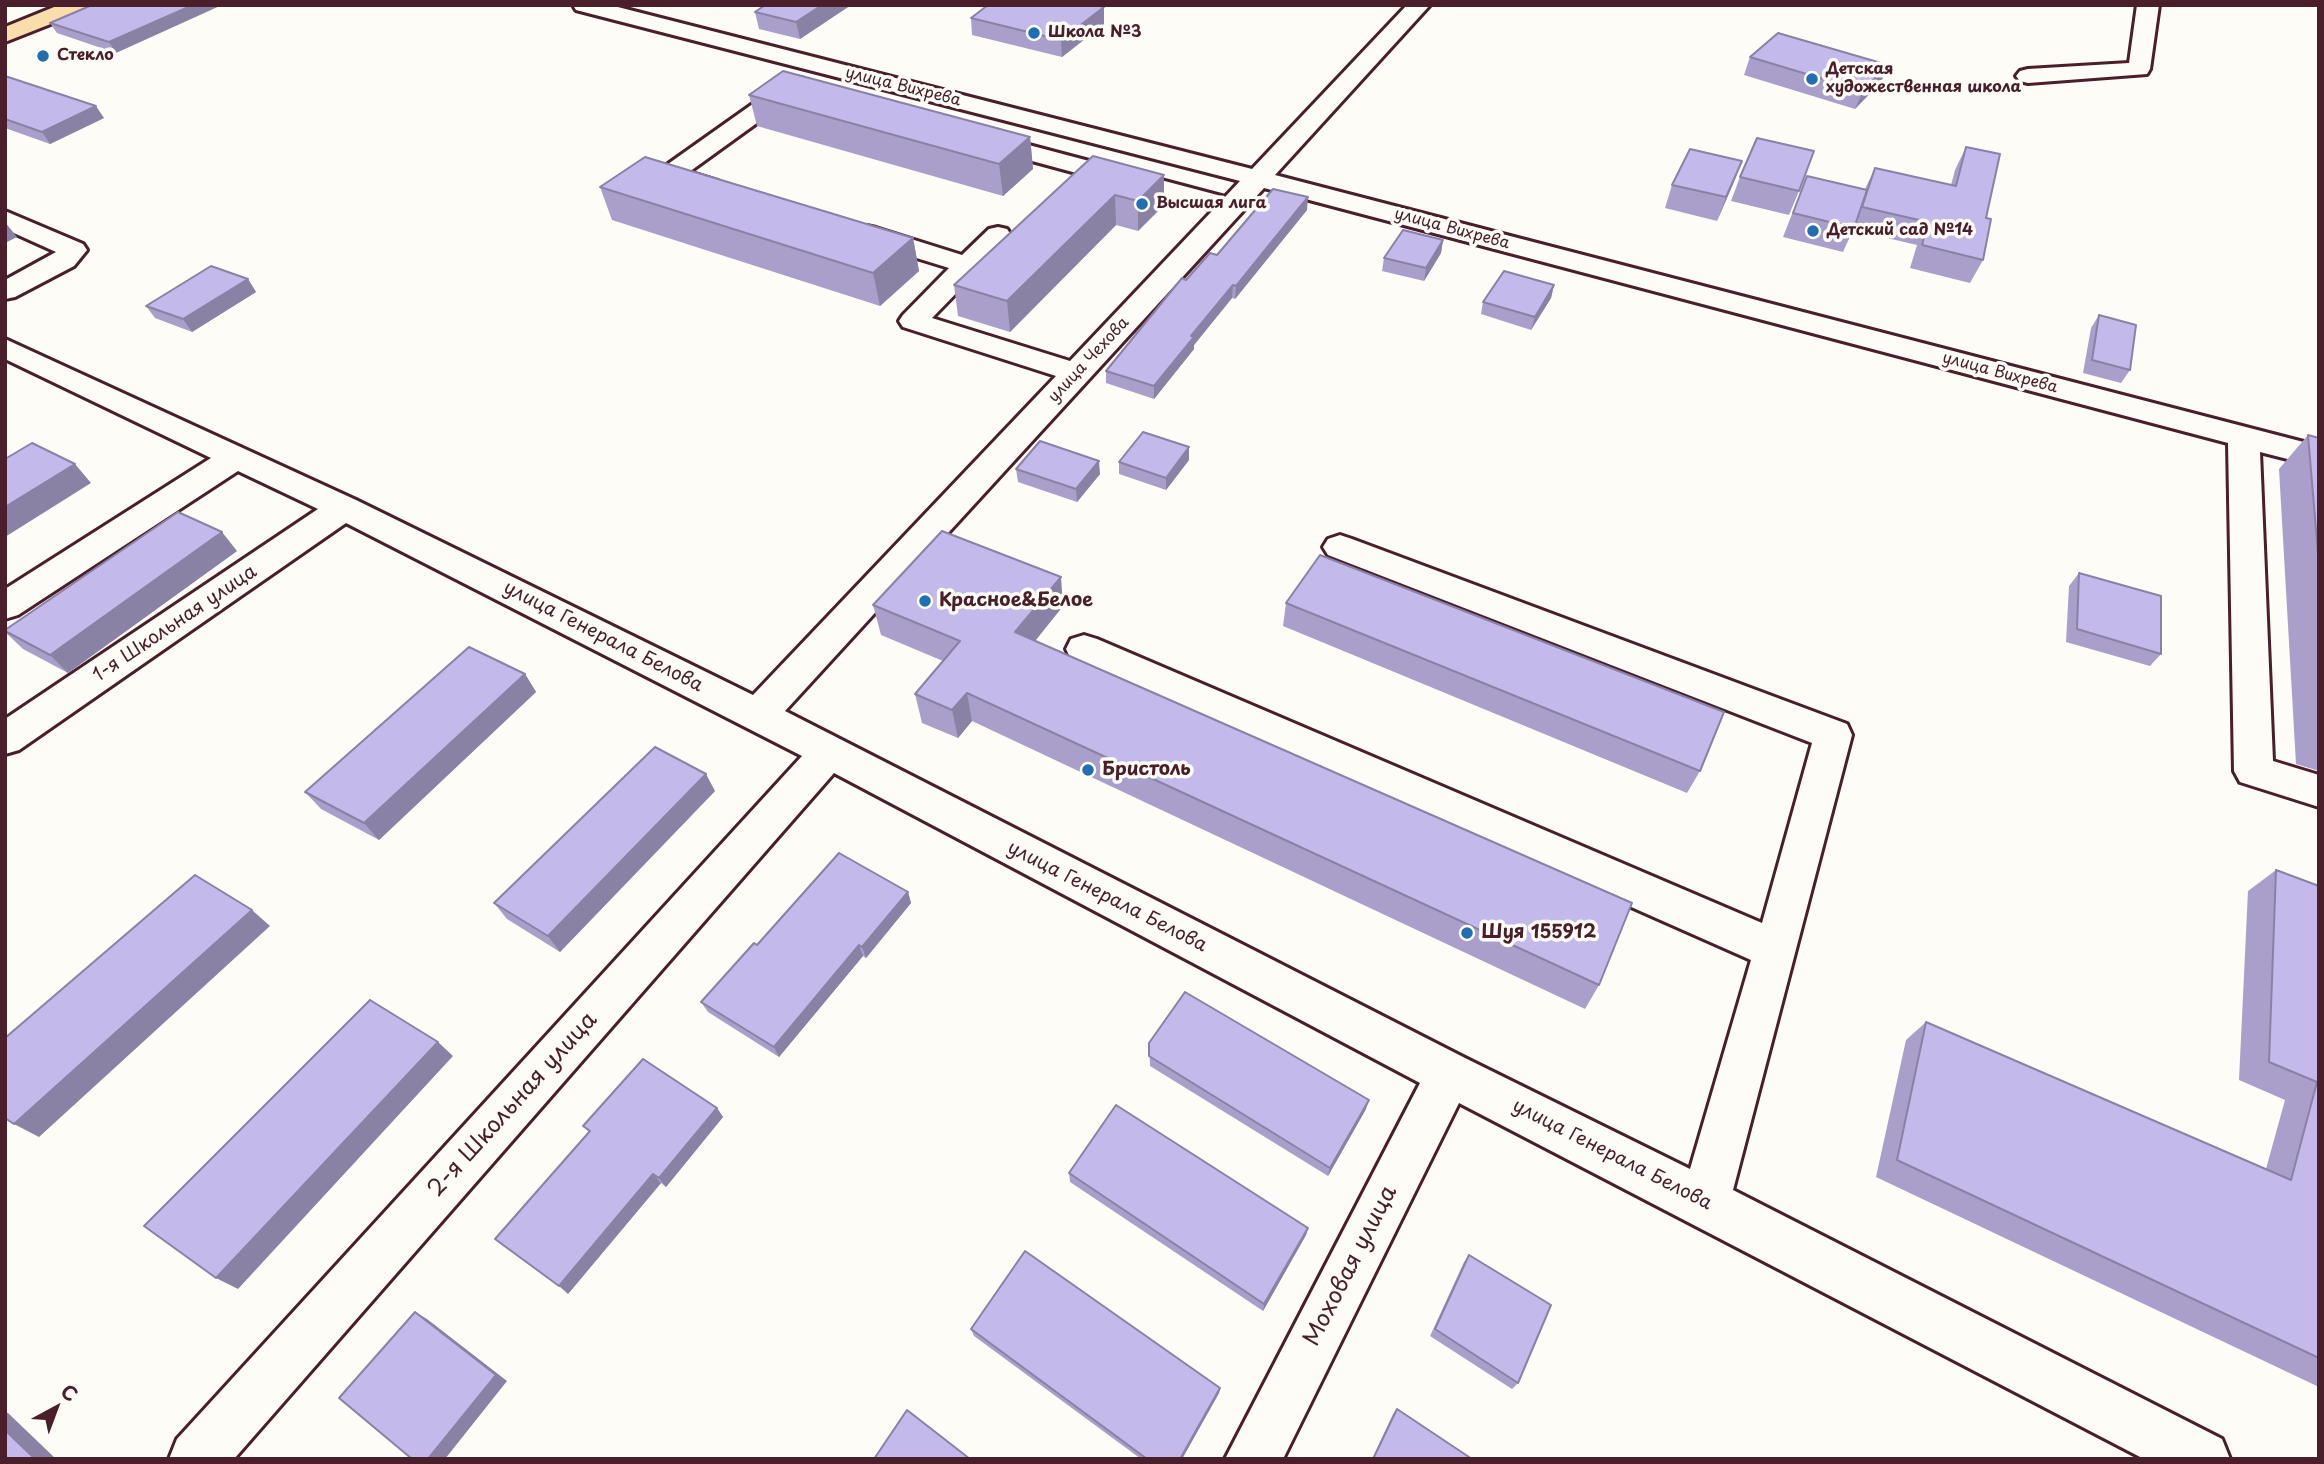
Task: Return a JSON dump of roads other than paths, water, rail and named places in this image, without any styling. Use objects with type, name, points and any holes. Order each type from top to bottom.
[{"type":"main road","points":[[5,35],[78,5]]},
{"type":"street","name":"улица Вихрева","points":[[583,5],[1257,178],[2319,457]]},
{"type":"street","name":"улица Чехова","points":[[758,715],[1419,5]]},
{"type":"street","points":[[2028,76],[2139,69],[2148,5]]},
{"type":"street","points":[[735,194],[670,174],[821,66]]},
{"type":"street","points":[[791,88],[817,95]]},
{"type":"street","points":[[964,135],[1231,207]]},
{"type":"street","points":[[5,219],[73,250],[64,260],[5,291]]},
{"type":"street","points":[[838,226],[967,265]]},
{"type":"street","points":[[998,234],[913,321],[1077,373]]},
{"type":"street","name":"улица Генерала Белова","points":[[5,348],[344,508],[758,715],[1449,1074],[1706,1202],[2202,1459]]},
{"type":"street","points":[[2244,437],[2255,771],[2319,791]]},
{"type":"street","points":[[5,606],[236,457]]},
{"type":"street","name":"1-я Школьная улица","points":[[5,739],[344,508]]},
{"type":"street","points":[[1340,547],[1833,735],[1706,1202]]},
{"type":"street","points":[[1084,649],[1776,950]]},
{"type":"street","name":"2-я Школьная улица","points":[[197,1459],[829,752]]},
{"type":"street","name":"Моховая улица","points":[[1253,1459],[1449,1074]]},
{"type":"place","name":"Школа №3","points":[[1034,33]]},
{"type":"place","name":"Стекло","points":[[43,56]]},
{"type":"place","name":"Детская художественная школа","points":[[1812,79]]},
{"type":"place","name":"Высшая лига","points":[[1142,204]]},
{"type":"place","name":"Детский сад №14","points":[[1813,231]]},
{"type":"place","name":"Красное&Белое","points":[[925,601]]},
{"type":"place","name":"Бристоль","points":[[1088,770]]},
{"type":"place","name":"Шуя 155912","points":[[1467,933]]}]
